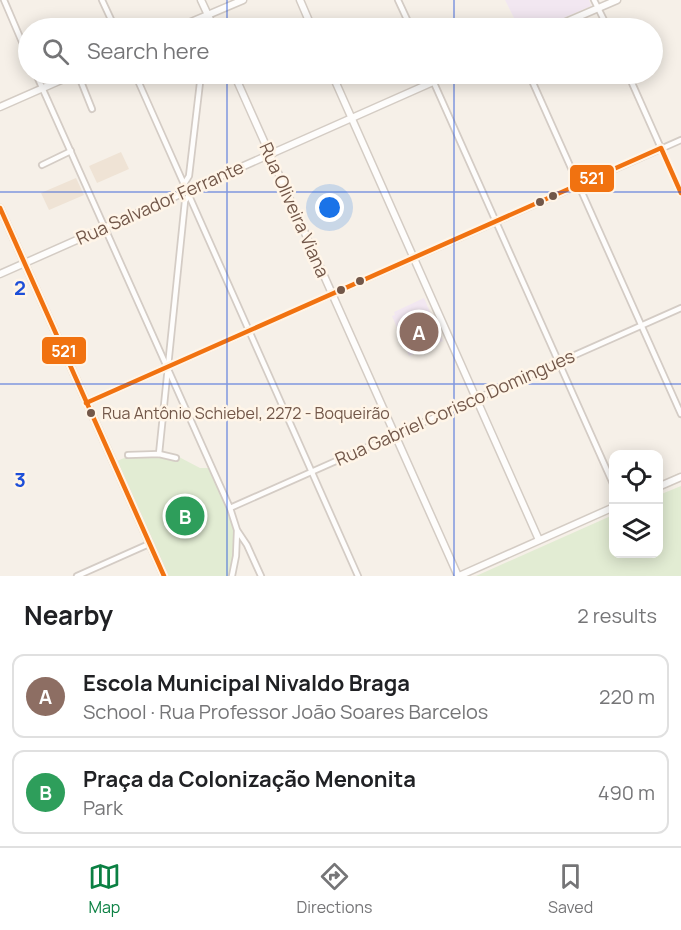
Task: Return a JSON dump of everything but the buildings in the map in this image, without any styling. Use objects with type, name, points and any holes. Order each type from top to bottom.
[{"type":"main road","points":[[201,0],[209,18]]},
{"type":"main road","points":[[201,18],[243,0]]},
{"type":"main road","points":[[300,0],[308,18]]},
{"type":"main road","points":[[576,18],[617,0]]},
{"type":"main road","points":[[0,107],[53,84]]},
{"type":"main road","name":"Rua Oliveira Viana","points":[[238,84],[458,576]]},
{"type":"main road","points":[[337,84],[539,540]]},
{"type":"main road","name":"Rua Salvador Ferrante","points":[[0,274],[427,84]]},
{"type":"main road","points":[[0,208],[164,576]]},
{"type":"main road","points":[[663,485],[681,477]]},
{"type":"main road","points":[[458,576],[609,509]]},
{"type":"street","points":[[4,0],[18,33]]},
{"type":"street","points":[[102,0],[110,18]]},
{"type":"street","points":[[398,0],[406,18]]},
{"type":"street","points":[[594,0],[604,18]]},
{"type":"street","points":[[41,84],[230,508],[237,530],[247,545],[261,576]]},
{"type":"street","points":[[81,84],[92,109]]},
{"type":"street","points":[[139,84],[358,576]]},
{"type":"street","points":[[159,454],[185,201],[200,84]]},
{"type":"street","points":[[435,84],[609,475]]},
{"type":"street","points":[[534,84],[681,414]]},
{"type":"street","points":[[632,84],[681,193]]},
{"type":"street","points":[[86,403],[681,140]]},
{"type":"street","points":[[42,165],[71,151]]},
{"type":"street","name":"Rua Gabriel Corisco Domingues","points":[[230,508],[681,308]]},
{"type":"street","points":[[128,455],[159,454],[176,458]]},
{"type":"street","points":[[232,576],[236,556],[237,530]]},
{"type":"street","points":[[77,576],[149,544]]},
{"type":"shaded area","points":[[505,0],[589,0],[591,6],[564,18],[514,18]]},
{"type":"shaded area","points":[[121,152],[129,169],[97,183],[89,166]]},
{"type":"shaded area","points":[[76,178],[84,195],[49,210],[41,193]]},
{"type":"shaded area","points":[[424,298],[443,341],[409,356],[392,316],[395,315],[394,312]]},
{"type":"green space","points":[[159,455],[177,460],[179,457],[200,468],[210,468],[227,507],[234,534],[233,562],[228,576],[167,576],[117,461],[129,456]]},
{"type":"green space","points":[[681,486],[681,576],[476,576],[609,517],[609,558],[663,558],[663,493]]},
{"type":"transit line","name":"521","points":[[86,403],[661,148],[681,193]]},
{"type":"transit line","name":"521","points":[[0,208],[164,576]]},
{"type":"place","name":"Escola Municipal Nivaldo Braga","points":[[419,332]]},
{"type":"place","name":"Rua Antônio Schiebel, 2272 - Boqueirão","points":[[91,413]]},
{"type":"place","name":"Praça da Colonização Menonita","points":[[185,516]]}]
